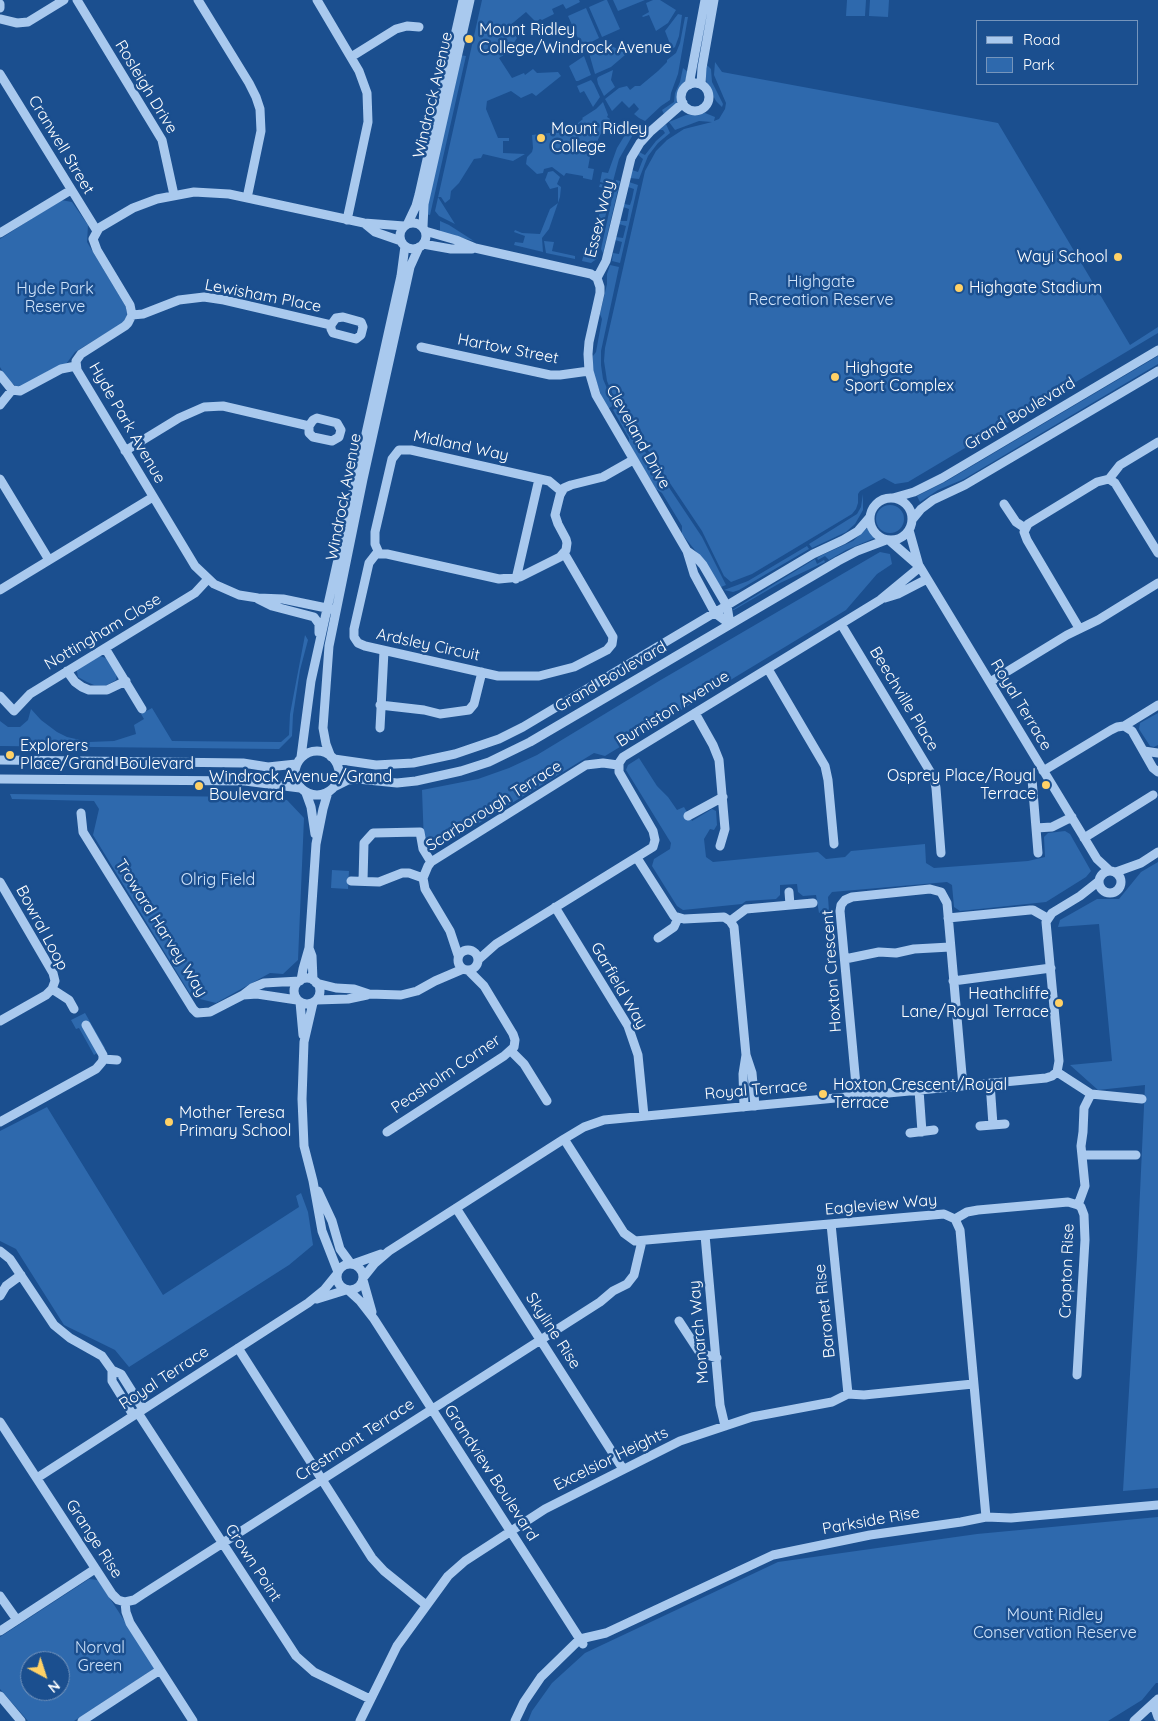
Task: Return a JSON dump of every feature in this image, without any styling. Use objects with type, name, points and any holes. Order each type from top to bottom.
[{"type":"street","points":[[0,19],[17,23],[28,22],[64,0]]},
{"type":"street","name":"Rosleigh Drive","points":[[77,0],[162,140],[174,195]]},
{"type":"street","points":[[198,0],[249,83],[260,109],[261,131],[247,198]]},
{"type":"street","points":[[317,0],[364,82],[368,109],[365,139],[347,220]]},
{"type":"street","name":"Windrock Avenue","points":[[406,225],[416,206],[419,195],[463,0]]},
{"type":"street","name":"Windrock Avenue","points":[[424,229],[424,204],[470,0]]},
{"type":"street","name":"Essex Way","points":[[597,278],[606,261],[632,158],[640,143],[683,103],[682,94],[689,85],[705,0]]},
{"type":"street","name":"Essex Way","points":[[665,119],[690,110],[701,110],[709,100],[707,89],[700,84],[714,0]]},
{"type":"street","points":[[351,57],[396,30],[407,26],[419,27]]},
{"type":"street","name":"Cranwell Street","points":[[0,74],[96,231]]},
{"type":"street","points":[[689,85],[700,84]]},
{"type":"street","points":[[683,103],[690,110]]},
{"type":"street","points":[[0,233],[71,190]]},
{"type":"street","points":[[132,315],[130,305],[94,246],[93,239],[96,231],[110,221],[144,203],[194,192],[229,194],[364,223],[406,225],[415,223],[424,229],[475,248],[590,274],[597,278]]},
{"type":"street","points":[[364,223],[375,232],[403,243],[411,249],[421,245],[451,249],[475,248]]},
{"type":"street","points":[[403,243],[400,233],[406,225]]},
{"type":"street","points":[[421,245],[425,240],[424,229]]},
{"type":"street","name":"Windrock Avenue","points":[[333,758],[326,744],[323,728],[332,609],[402,270],[403,243]]},
{"type":"street","name":"Windrock Avenue","points":[[299,761],[319,643],[332,609],[410,267],[421,245]]},
{"type":"street","name":"Cleveland Drive","points":[[597,278],[600,287],[589,342],[591,383],[600,404],[687,551],[692,569],[715,613],[730,624]]},
{"type":"street","name":"Lewisham Place","points":[[132,315],[143,314],[179,300],[204,297],[331,324]]},
{"type":"street","name":"Hyde Park Avenue","points":[[132,315],[125,326],[81,354],[76,362],[76,366],[79,375],[195,566],[208,579],[229,592],[258,598],[283,599],[332,609]]},
{"type":"street","name":"Hartow Street","points":[[421,347],[550,375],[589,371]]},
{"type":"street","name":"Grand Boulevard","points":[[893,498],[914,492],[942,478],[1158,350]]},
{"type":"street","points":[[0,375],[12,390],[20,392],[61,369],[76,366]]},
{"type":"street","name":"Grand Boulevard","points":[[912,520],[921,509],[933,500],[965,485],[1158,371]]},
{"type":"street","points":[[0,405],[12,390]]},
{"type":"street","points":[[125,451],[178,418],[204,407],[223,406],[309,426]]},
{"type":"street","points":[[1079,628],[1024,535],[1025,528],[1028,524],[1097,482],[1109,479],[1120,465],[1158,442]]},
{"type":"street","name":"Midland Way","points":[[380,553],[375,544],[375,532],[392,459],[399,450],[411,450],[539,479],[553,483],[561,491]]},
{"type":"street","points":[[561,491],[568,486],[603,477],[633,460]]},
{"type":"street","points":[[0,478],[50,560]]},
{"type":"street","points":[[516,579],[539,479]]},
{"type":"street","points":[[1109,479],[1115,483],[1158,553]]},
{"type":"street","name":"Ardsley Circuit","points":[[380,553],[373,556],[369,563],[353,633],[358,643],[384,651],[506,677],[552,674],[585,662],[610,647],[613,641],[611,631],[564,553],[567,544],[555,515],[561,491]]},
{"type":"street","points":[[0,590],[153,497]]},
{"type":"street","points":[[893,498],[903,502],[908,507],[912,520],[909,530],[900,538],[888,540],[876,534],[870,523],[870,517],[872,509],[876,504],[882,500],[893,498]]},
{"type":"street","points":[[1004,504],[1016,522],[1025,528]]},
{"type":"street","name":"Grand Boulevard","points":[[333,758],[369,764],[393,764],[435,759],[475,748],[523,727],[813,554],[858,531],[870,517]]},
{"type":"street","name":"Royal Terrace","points":[[909,530],[920,567],[1097,859],[1113,872]]},
{"type":"street","name":"Grand Boulevard","points":[[331,789],[348,780],[358,778],[397,783],[416,781],[461,771],[489,762],[530,742],[838,561],[857,551],[888,540]]},
{"type":"street","name":"Royal Terrace","points":[[888,540],[920,567]]},
{"type":"street","name":"Cleveland Drive","points":[[687,551],[703,565],[727,606],[730,624]]},
{"type":"street","points":[[380,553],[499,579],[516,579],[564,553]]},
{"type":"street","name":"Burniston Avenue","points":[[474,956],[653,847],[655,836],[620,776],[618,766],[620,760],[880,600],[920,567]]},
{"type":"street","name":"Burniston Avenue","points":[[880,600],[898,594],[927,578]]},
{"type":"street","name":"Nottingham Close","points":[[0,696],[14,711],[30,694],[195,593],[208,579]]},
{"type":"street","points":[[990,682],[1158,583]]},
{"type":"street","name":"Hyde Park Avenue","points":[[258,598],[272,606],[314,617],[319,624],[319,643]]},
{"type":"street","name":"Beechville Place","points":[[841,624],[934,778],[941,853]]},
{"type":"street","points":[[105,648],[142,709]]},
{"type":"street","points":[[380,728],[384,651]]},
{"type":"street","points":[[768,668],[825,766],[834,844]]},
{"type":"street","points":[[67,671],[75,682],[90,690],[107,690],[126,681]]},
{"type":"street","points":[[380,705],[424,710],[440,714],[469,710],[474,704],[482,672]]},
{"type":"street","points":[[1043,770],[1111,730],[1124,726],[1158,705]]},
{"type":"street","points":[[695,713],[717,754],[725,829],[720,846]]},
{"type":"street","points":[[1124,726],[1132,731],[1153,768],[1158,772]]},
{"type":"street","points":[[1144,750],[1158,753]]},
{"type":"street","points":[[0,760],[243,763],[268,767],[299,761],[313,751],[320,751],[333,758],[339,773],[331,789],[316,844]]},
{"type":"street","points":[[299,761],[295,777],[312,807],[316,844],[309,948],[301,980],[295,987],[294,992],[298,1001],[304,1042],[302,1100],[304,1146],[313,1181],[322,1231],[337,1273],[338,1282],[347,1290],[352,1290],[359,1287],[363,1279],[362,1271],[352,1264],[340,1249],[332,1221],[313,1181]]},
{"type":"street","name":"Scarborough Terrace","points":[[462,964],[450,931],[425,889],[423,878],[431,862],[586,765],[603,763],[618,766]]},
{"type":"street","points":[[0,779],[245,781],[303,791],[314,795],[321,795],[331,789]]},
{"type":"street","points":[[1032,779],[1038,853]]},
{"type":"street","points":[[1084,838],[1153,795]]},
{"type":"street","points":[[688,816],[716,799],[723,797]]},
{"type":"street","name":"Troward Harvey Way","points":[[81,813],[83,832],[197,1013],[210,1012],[264,983],[301,980]]},
{"type":"street","points":[[1036,828],[1052,827],[1072,817]]},
{"type":"street","points":[[363,881],[364,843],[373,833],[420,832],[423,849],[431,862]]},
{"type":"street","points":[[1142,1099],[1091,1094],[1057,1072],[1059,1061],[1046,926],[1047,918],[1080,896],[1100,878],[1140,863],[1158,852]]},
{"type":"street","points":[[637,858],[670,912],[678,918],[724,917],[730,921],[735,934],[746,1055],[752,1073],[755,1106]]},
{"type":"street","name":"Royal Terrace","points":[[1097,859],[1100,878]]},
{"type":"street","points":[[1080,896],[1105,892],[1112,893],[1140,863]]},
{"type":"street","points":[[1113,872],[1120,877],[1121,883]]},
{"type":"street","points":[[351,881],[379,882],[402,873],[415,874],[423,878]]},
{"type":"street","points":[[1100,878],[1100,887],[1105,892]]},
{"type":"street","name":"Bowral Loop","points":[[0,882],[53,973],[55,981],[52,989],[46,995],[0,1021]]},
{"type":"street","name":"Hoxton Crescent","points":[[857,1096],[840,911],[843,902],[848,898],[935,889],[946,898],[964,1086]]},
{"type":"street","points":[[789,892],[790,905]]},
{"type":"street","points":[[730,921],[746,909],[813,903]]},
{"type":"street","name":"Garfield Way","points":[[556,907],[628,1026],[638,1055],[644,1116]]},
{"type":"street","points":[[948,918],[1034,910],[1047,918]]},
{"type":"street","points":[[658,938],[674,927],[678,918]]},
{"type":"street","name":"Scarborough Terrace","points":[[450,931],[474,956]]},
{"type":"street","points":[[844,959],[871,953],[950,947]]},
{"type":"street","points":[[304,1042],[314,1001],[319,993],[314,982],[312,956],[309,948]]},
{"type":"street","points":[[462,951],[474,956],[473,968],[462,964],[462,951]]},
{"type":"street","name":"Peasholm Corner","points":[[387,1132],[511,1051],[515,1044],[513,1034],[484,986],[474,956]]},
{"type":"street","points":[[298,1001],[304,1004],[369,994],[409,994],[462,964]]},
{"type":"street","name":"Peasholm Corner","points":[[462,964],[484,986]]},
{"type":"street","points":[[953,981],[1050,968]]},
{"type":"street","points":[[301,980],[354,989],[369,994]]},
{"type":"street","name":"Bowral Loop","points":[[52,989],[69,1000],[74,1009]]},
{"type":"street","name":"Troward Harvey Way","points":[[243,995],[257,994],[298,1001]]},
{"type":"street","points":[[0,1122],[96,1069],[102,1062],[103,1055],[86,1026]]},
{"type":"street","points":[[511,1051],[524,1064],[547,1101]]},
{"type":"street","points":[[744,1107],[742,1074],[746,1055]]},
{"type":"street","points":[[103,1059],[117,1060]]},
{"type":"street","name":"Royal Terrace","points":[[363,1279],[375,1263],[389,1251],[564,1139],[584,1127],[604,1120],[1049,1078],[1057,1072]]},
{"type":"street","points":[[990,1083],[993,1125]]},
{"type":"street","points":[[918,1090],[922,1132]]},
{"type":"street","points":[[1078,1205],[1085,1186],[1081,1146],[1084,1108],[1091,1094]]},
{"type":"street","points":[[980,1126],[1005,1124]]},
{"type":"street","points":[[910,1133],[934,1130]]},
{"type":"street","points":[[564,1139],[624,1233],[632,1240],[642,1242]]},
{"type":"street","points":[[1082,1155],[1136,1155]]},
{"type":"street","name":"Cropton Rise","points":[[955,1219],[972,1210],[1068,1202],[1078,1205],[1084,1215],[1086,1240],[1077,1375]]},
{"type":"street","name":"Skyline Rise","points":[[456,1208],[623,1470]]},
{"type":"street","name":"Eagleview Way","points":[[642,1242],[944,1214],[955,1219],[960,1230],[986,1517]]},
{"type":"street","name":"Baronet Rise","points":[[831,1224],[848,1394]]},
{"type":"street","name":"Monarch Way","points":[[705,1235],[720,1405],[725,1426]]},
{"type":"street","name":"Crestmont Terrace","points":[[125,1602],[134,1600],[600,1302],[613,1291],[627,1284],[631,1281],[642,1242]]},
{"type":"street","name":"Crown Point","points":[[0,1251],[10,1259],[54,1325],[70,1338],[102,1356],[112,1370],[121,1374],[138,1412],[296,1656],[314,1672],[370,1699]]},
{"type":"street","name":"Royal Terrace","points":[[352,1264],[389,1251]]},
{"type":"street","points":[[337,1273],[343,1266],[352,1264]]},
{"type":"street","name":"Royal Terrace","points":[[37,1478],[308,1303],[324,1290],[337,1273]]},
{"type":"street","points":[[0,1296],[6,1286],[21,1275]]},
{"type":"street","name":"Grandview Boulevard","points":[[363,1279],[374,1319]]},
{"type":"street","name":"Royal Terrace","points":[[308,1303],[347,1290]]},
{"type":"street","name":"Grandview Boulevard","points":[[347,1290],[360,1301],[374,1319],[582,1641]]},
{"type":"street","points":[[679,1321],[700,1353],[716,1358]]},
{"type":"street","points":[[238,1348],[378,1565],[426,1605]]},
{"type":"street","name":"Excelsior Heights","points":[[360,1721],[397,1646],[456,1567],[510,1530],[546,1509],[680,1441],[752,1417],[832,1402],[848,1394],[864,1395],[974,1384]]},
{"type":"street","name":"Grange Rise","points":[[0,1422],[115,1598],[125,1602]]},
{"type":"street","name":"Parkside Rise","points":[[515,1721],[532,1690],[545,1673],[582,1641],[596,1640],[606,1632],[773,1555],[870,1535],[986,1517],[1011,1518],[1158,1505]]},
{"type":"street","points":[[0,1631],[96,1569]]},
{"type":"street","points":[[0,1596],[17,1620]]},
{"type":"street","points":[[125,1602],[130,1623],[193,1721]]},
{"type":"street","points":[[82,1721],[160,1670]]},
{"type":"street","points":[[1,1698],[21,1721]]},
{"type":"street","points":[[1158,1699],[1155,1708],[1158,1718]]},
{"type":"street","points":[[1134,1721],[1158,1699]]},
{"type":"green space","points":[[482,0],[579,0],[580,2],[566,9],[563,4],[552,9],[554,14],[536,22],[526,12],[508,27],[517,38],[513,44],[514,55],[510,51],[499,58],[512,78],[524,73],[525,75],[533,69],[537,73],[558,72],[561,76],[536,96],[532,93],[521,98],[511,91],[487,101],[486,109],[498,138],[509,138],[509,141],[503,141],[503,153],[525,154],[513,161],[483,154],[481,158],[474,159],[459,183],[451,191],[450,199],[445,203],[441,197],[438,197]]},
{"type":"green space","points":[[607,0],[620,29],[602,37],[589,7]]},
{"type":"green space","points":[[613,0],[645,0],[618,11]]},
{"type":"green space","points":[[660,0],[676,10],[668,23],[656,31],[649,15],[642,16],[649,12],[646,3]]},
{"type":"green space","points":[[847,0],[866,0],[865,16],[846,16]]},
{"type":"green space","points":[[870,0],[889,0],[888,17],[869,16]]},
{"type":"green space","points":[[586,8],[599,38],[582,47],[568,16]]},
{"type":"green space","points":[[678,14],[682,15],[679,36],[675,47],[672,49],[665,31]]},
{"type":"green space","points":[[685,17],[688,17],[678,74],[670,100],[645,121],[634,114],[639,109],[634,103],[629,108],[622,101],[612,111],[605,99],[619,88],[627,86],[630,90],[635,86],[640,86],[676,53]]},
{"type":"green space","points":[[606,43],[625,55],[611,67],[595,74],[589,53]]},
{"type":"green space","points":[[460,55],[466,56],[430,215],[425,214]]},
{"type":"green space","points":[[584,56],[591,75],[576,81],[569,66]]},
{"type":"green space","name":"Highgate Recreation Reserve","points":[[715,62],[722,72],[998,123],[1130,345],[1158,327],[1158,333],[908,482],[895,484],[884,478],[860,491],[856,509],[852,514],[752,574],[731,582],[724,576],[702,531],[617,404],[607,381],[604,361],[605,348],[645,171],[656,151],[667,140],[684,129],[712,122],[699,121],[675,130],[669,122],[686,115],[705,113],[715,117],[714,121],[719,119],[726,103],[714,75]]},
{"type":"green space","points":[[706,64],[711,69],[712,82],[723,104],[722,107],[716,101],[707,85]]},
{"type":"green space","points":[[683,68],[688,72],[685,81],[679,89],[677,104],[664,114],[662,110],[674,102]]},
{"type":"green space","points":[[613,70],[611,80],[615,87],[604,96],[597,79]]},
{"type":"green space","points":[[591,80],[600,97],[593,107],[584,91],[580,93],[577,86]]},
{"type":"green space","points":[[603,102],[607,117],[610,119],[590,157],[588,168],[594,169],[592,180],[583,178],[583,176],[566,173],[564,176],[552,167],[544,169],[543,173],[537,174],[526,164],[527,157],[533,148],[532,135],[567,131],[569,134],[575,131],[573,127],[582,118]]},
{"type":"green space","points":[[628,120],[633,125],[635,131],[619,159],[612,185],[600,182],[602,172],[608,173],[617,148],[631,125],[626,121]]},
{"type":"green space","points":[[666,124],[670,133],[658,143],[648,156],[639,179],[630,178],[632,170],[638,172],[643,159],[638,155],[639,152],[645,155],[665,133],[663,130],[659,130]]},
{"type":"green space","points":[[553,171],[560,177],[557,184],[561,187],[558,203],[558,187],[550,189],[545,180],[548,172]]},
{"type":"green space","points":[[616,180],[620,181],[603,253],[601,249]]},
{"type":"green space","points":[[629,182],[638,185],[620,263],[612,261],[613,253],[619,254],[622,242],[615,240],[616,237],[623,238],[626,226],[619,224],[620,221],[627,221],[629,209],[623,207],[624,204],[630,205],[632,199],[634,189],[628,187]]},
{"type":"green space","points":[[600,184],[612,187],[598,249],[598,258],[591,263],[582,261],[586,246],[592,247],[605,188],[599,187]]},
{"type":"green space","points":[[438,197],[455,224],[439,216],[435,211]]},
{"type":"green space","name":"Hyde Park Reserve","points":[[61,200],[72,202],[88,225],[87,242],[126,307],[126,320],[75,352],[66,364],[50,370],[23,386],[17,387],[8,380],[0,367],[0,239]]},
{"type":"green space","points":[[558,203],[549,229],[542,238],[543,252],[514,245],[515,242],[523,243],[525,236],[514,232],[515,230],[522,233],[540,234],[550,209]]},
{"type":"green space","points":[[440,221],[449,225],[474,241],[440,232]]},
{"type":"green space","points":[[544,241],[554,242],[552,251],[575,256],[575,259],[546,253]]},
{"type":"green space","points":[[610,265],[619,267],[601,351],[603,379],[614,405],[606,410],[593,372],[593,356],[596,352],[602,319],[600,314]]},
{"type":"green space","points":[[1158,356],[1158,364],[964,479],[938,490],[920,502],[917,496],[945,482]]},
{"type":"green space","points":[[616,408],[702,537],[726,585],[721,587],[682,534],[682,526],[662,493],[656,489],[629,444],[629,438],[613,410]]},
{"type":"green space","points":[[863,494],[863,510],[855,524],[846,532],[812,548],[809,544],[857,514],[861,507]]},
{"type":"green space","points":[[890,505],[900,509],[904,519],[900,529],[890,533],[880,529],[876,519],[880,509]]},
{"type":"green space","points":[[868,527],[877,537],[846,550],[829,560],[825,556],[818,560],[817,558],[822,555],[853,541]]},
{"type":"green space","points":[[807,546],[809,549],[739,590],[733,592],[724,590],[748,581]]},
{"type":"green space","points":[[880,552],[890,554],[892,564],[877,574],[846,610],[605,756],[594,753],[438,848],[424,844],[422,790],[478,779],[537,755],[659,681]]},
{"type":"green space","points":[[815,559],[817,564],[824,560],[825,562],[780,583],[732,610]]},
{"type":"green space","points":[[305,635],[308,640],[300,670],[293,715],[292,736],[279,749],[0,746],[0,721],[8,727],[20,727],[28,720],[31,709],[41,720],[57,732],[67,737],[89,742],[114,741],[136,734],[134,725],[144,719],[141,714],[152,708],[172,741],[281,742],[289,735],[290,714]]},
{"type":"green space","points":[[100,656],[108,659],[117,674],[116,680],[105,686],[94,685],[78,677],[77,669]]},
{"type":"green space","points":[[1158,713],[1158,745],[1154,747],[1150,746],[1139,729],[1140,723]]},
{"type":"green space","points":[[639,758],[657,786],[677,810],[684,807],[692,821],[712,809],[716,811],[717,825],[714,830],[710,829],[704,839],[706,857],[713,862],[818,852],[826,859],[845,857],[851,851],[925,844],[926,863],[934,868],[1028,861],[1045,857],[1044,837],[1048,833],[1065,831],[1070,834],[1091,871],[1086,877],[1046,902],[960,911],[954,907],[952,885],[947,882],[832,892],[828,897],[829,911],[819,913],[816,895],[803,896],[798,892],[797,884],[780,885],[780,895],[776,899],[746,901],[742,904],[683,910],[677,906],[652,866],[654,859],[670,849],[671,843],[626,770],[628,765]]},
{"type":"green space","name":"Olrig Field","points":[[10,794],[247,797],[287,800],[304,818],[298,960],[283,974],[270,973],[216,1003],[192,997],[93,835],[99,809],[94,801],[12,799]]},
{"type":"green space","points":[[1158,862],[1158,1488],[1123,1491],[1145,1085],[1098,1090],[1070,1065],[1112,1061],[1099,924],[1058,927],[1060,920],[1097,899],[1119,899],[1141,872]]},
{"type":"green space","points":[[332,870],[349,871],[348,889],[331,888]]},
{"type":"green space","points":[[85,1013],[105,1048],[94,1055],[79,1028],[76,1029],[71,1020]]},
{"type":"green space","points":[[47,1107],[163,1295],[299,1207],[296,1196],[301,1193],[308,1212],[313,1245],[289,1265],[129,1367],[115,1350],[64,1325],[16,1249],[0,1241],[0,1131]]},
{"type":"green space","name":"Mount Ridley Conservation Reserve","points":[[1158,1517],[1158,1683],[1142,1700],[1108,1721],[528,1721],[532,1711],[552,1683],[585,1653],[778,1562],[977,1534]]},
{"type":"green space","name":"Norval Green","points":[[89,1579],[98,1580],[155,1668],[74,1721],[28,1721],[0,1689],[0,1637]]},
{"type":"place","name":"Mount Ridley College/Windrock Avenue","points":[[469,39]]},
{"type":"place","name":"Mount Ridley College","points":[[541,138]]},
{"type":"place","name":"Wayi School","points":[[1118,257]]},
{"type":"place","name":"Highgate Stadium","points":[[959,288]]},
{"type":"place","name":"Highgate Sport Complex","points":[[835,377]]},
{"type":"place","name":"Explorers Place/Grand Boulevard","points":[[10,755]]},
{"type":"place","name":"Osprey Place/Royal Terrace","points":[[1046,785]]},
{"type":"place","name":"Windrock Avenue/Grand Boulevard","points":[[199,786]]},
{"type":"place","name":"Heathcliffe Lane/Royal Terrace","points":[[1059,1003]]},
{"type":"place","name":"Hoxton Crescent/Royal Terrace","points":[[823,1094]]},
{"type":"place","name":"Mother Teresa Primary School","points":[[169,1122]]}]
